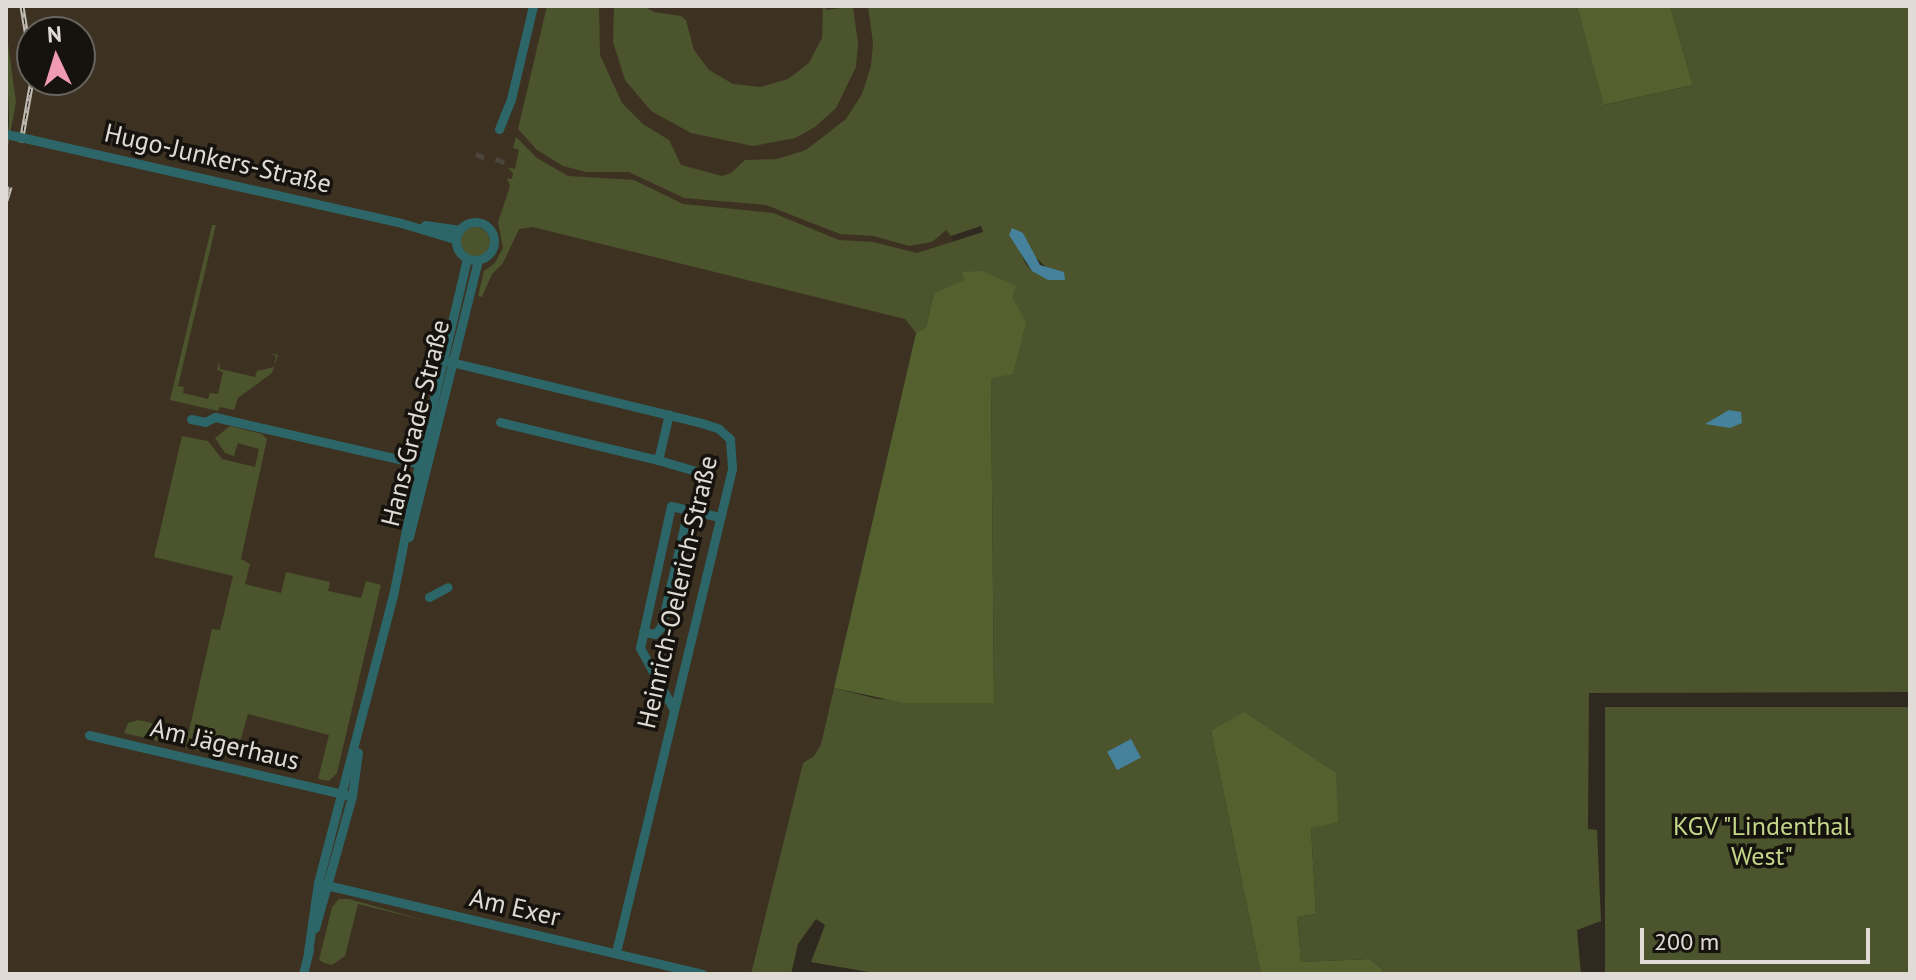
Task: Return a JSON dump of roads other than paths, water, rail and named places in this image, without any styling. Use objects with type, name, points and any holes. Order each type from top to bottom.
[{"type":"street","points":[[499,129],[511,99],[533,6]]},
{"type":"street","name":"Hugo-Junkers-Straße","points":[[6,134],[457,234]]},
{"type":"street","points":[[476,222],[492,231],[492,250],[478,260],[467,259],[458,251],[457,234],[476,222]]},
{"type":"street","name":"Hans-Grade-Straße","points":[[393,596],[419,463],[467,259]]},
{"type":"street","name":"Hans-Grade-Straße","points":[[308,952],[329,886],[364,717],[393,596],[430,466],[478,260]]},
{"type":"street","name":"Heinrich-Oelerich-Straße","points":[[443,360],[669,414],[719,429],[730,439],[732,469],[616,953]]},
{"type":"street","points":[[658,460],[669,414]]},
{"type":"street","points":[[191,419],[205,422],[215,417],[430,466]]},
{"type":"street","points":[[500,422],[694,469],[703,477],[704,494],[688,510],[661,627],[655,634],[643,632]]},
{"type":"street","points":[[674,710],[641,655],[643,632],[671,506],[720,517]]},
{"type":"street","points":[[429,597],[448,587]]},
{"type":"street","name":"Am Jägerhaus","points":[[89,735],[346,794]]},
{"type":"street","name":"Hans-Grade-Straße","points":[[303,974],[318,883],[346,794]]},
{"type":"street","name":"Am Exer","points":[[318,883],[702,974]]},
{"type":"water","points":[[1012,228],[1023,233],[1040,265],[1064,272],[1065,280],[1048,280],[1032,271],[1009,235]]},
{"type":"water","points":[[1729,410],[1741,412],[1742,423],[1730,428],[1705,424]]},
{"type":"water","points":[[1131,739],[1141,758],[1117,770],[1107,752]]},
{"type":"tunnel","points":[[479,158],[481,153]]},
{"type":"tunnel","points":[[499,163],[501,158]]},
{"type":"railway","points":[[22,6],[24,16]]},
{"type":"railway","points":[[21,142],[29,96]]},
{"type":"railway","points":[[6,200],[10,187]]},
{"type":"park label","name":"KGV \"Lindenthal West\"","points":[[1762,841]]}]
